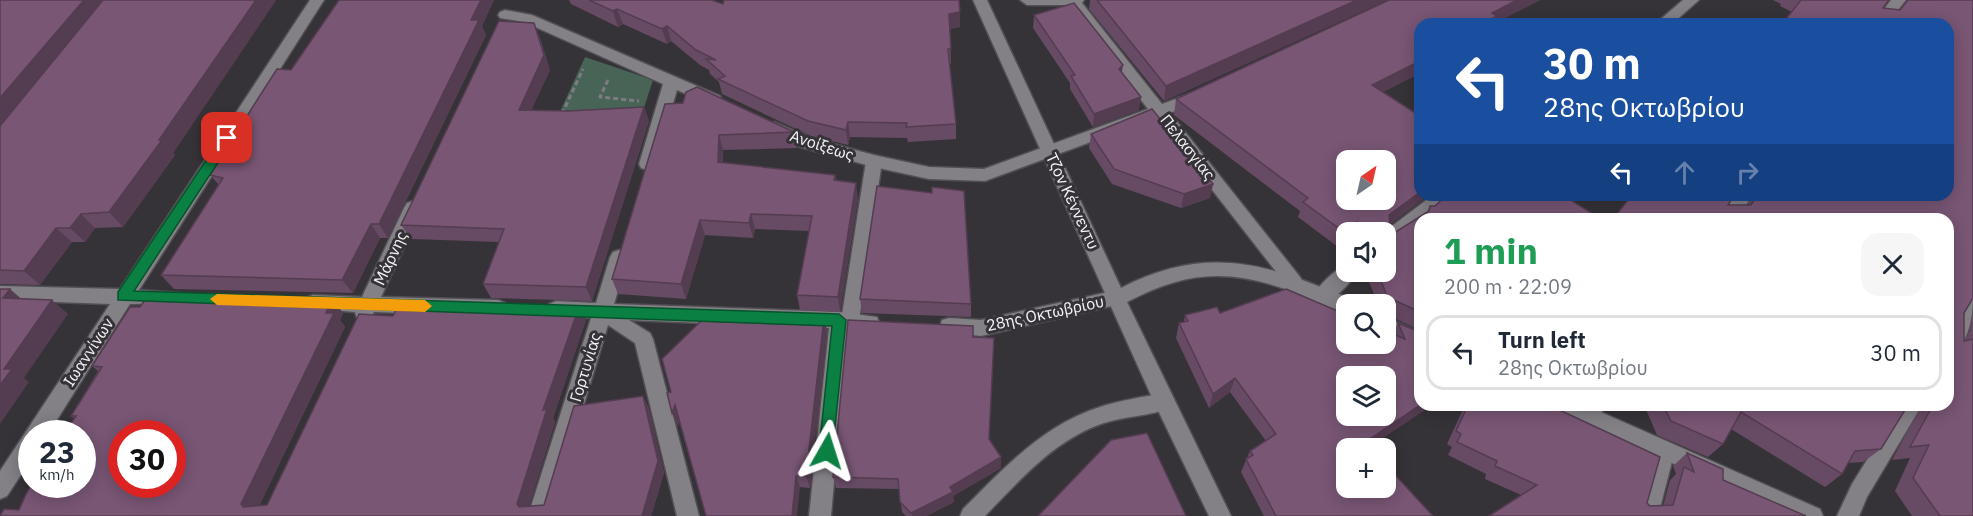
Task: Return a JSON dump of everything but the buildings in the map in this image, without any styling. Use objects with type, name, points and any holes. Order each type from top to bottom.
[{"type":"street","name":"Ιωαννίνων","points":[[45,420],[123,296],[317,0]]},
{"type":"street","name":"Τζον Κέννεντυ","points":[[980,0],[1164,402],[1220,516]]},
{"type":"street","name":"Πελασγίας","points":[[1028,0],[1075,1],[1294,282],[1336,302]]},
{"type":"street","points":[[1670,18],[1692,0]]},
{"type":"street","points":[[1884,18],[1899,0]]},
{"type":"street","points":[[495,36],[508,8],[724,104]]},
{"type":"street","points":[[643,176],[672,80]]},
{"type":"street","name":"Ανοίξεως","points":[[755,119],[806,143],[874,161],[929,172],[985,174],[1206,93]]},
{"type":"street","points":[[820,516],[845,320],[874,161]]},
{"type":"street","name":"Μάρνης","points":[[358,326],[418,197]]},
{"type":"street","points":[[1423,213],[1438,201]]},
{"type":"street","points":[[1396,233],[1414,220]]},
{"type":"street","name":"Γορτυνίας","points":[[539,516],[623,243]]},
{"type":"street","name":"28ης Οκτωβρίου","points":[[933,325],[981,328],[1118,298],[1168,275],[1213,266],[1246,269],[1294,282]]},
{"type":"street","points":[[1322,296],[1337,282]]},
{"type":"street","points":[[0,293],[193,299]]},
{"type":"street","points":[[298,302],[602,311],[886,323]]},
{"type":"street","points":[[1954,336],[1973,304]]},
{"type":"street","points":[[602,311],[643,339],[688,516]]},
{"type":"street","points":[[1396,329],[1414,337]]},
{"type":"street","points":[[971,516],[1030,455],[1063,434],[1099,416],[1164,402]]},
{"type":"street","points":[[1593,411],[1665,450],[1812,516]]},
{"type":"street","points":[[1848,516],[1859,490],[1908,411]]},
{"type":"street","points":[[1647,516],[1665,450]]},
{"type":"street","points":[[0,489],[18,461]]},
{"type":"path","points":[[558,123],[594,47]]},
{"type":"path","points":[[618,57],[600,97],[665,103]]},
{"type":"green space","points":[[585,57],[653,80],[639,123],[554,125]]},
{"type":"slow traffic","points":[[217,299],[425,306]]},
{"type":"route","points":[[227,138],[123,296],[839,320],[827,451]]}]
